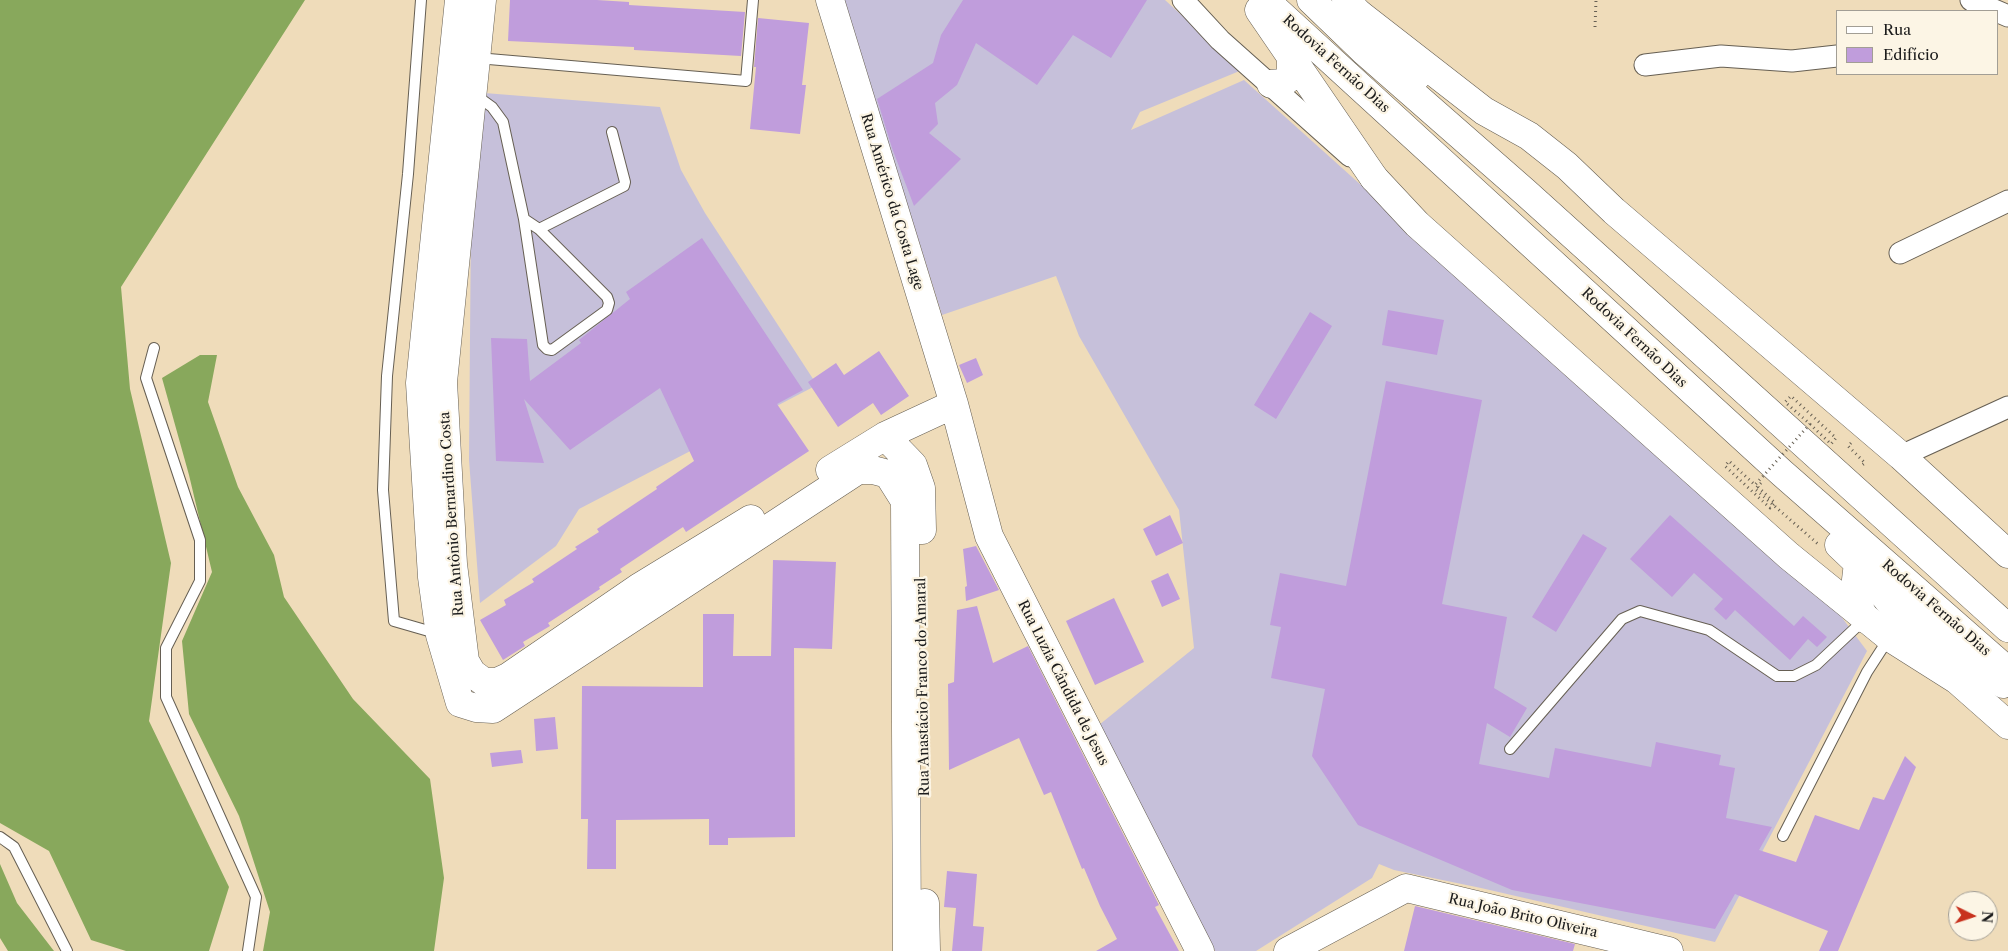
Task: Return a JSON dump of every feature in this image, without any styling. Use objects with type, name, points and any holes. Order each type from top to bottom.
[{"type":"main road","name":"Rua Antônio Bernardino Costa","points":[[459,0],[462,91],[443,382],[453,564],[465,660],[472,673],[484,682],[497,682],[508,677],[858,470]]},
{"type":"main road","name":"Rua Antônio Bernardino Costa","points":[[482,0],[477,58],[462,91],[420,383],[432,577],[440,634],[460,703],[476,708],[493,709],[644,597],[885,436],[954,404]]},
{"type":"main road","name":"Rua Américo da Costa Lage","points":[[830,0],[954,404]]},
{"type":"main road","points":[[1253,0],[1374,178],[1417,224],[1716,492],[1865,619],[1889,637],[1957,680],[2008,725]]},
{"type":"main road","name":"Rodovia Fernão Dias","points":[[1265,0],[1772,476],[2008,671]]},
{"type":"main road","name":"Rodovia Fernão Dias","points":[[1311,0],[1364,51],[1525,192],[1807,434],[2008,628]]},
{"type":"main road","points":[[1352,7],[1525,192]]},
{"type":"main road","points":[[1352,7],[1484,111],[1529,136],[1566,166],[1614,211],[1902,456],[2008,554]]},
{"type":"main road","points":[[1271,84],[1281,83],[1288,79],[1292,72],[1291,56]]},
{"type":"main road","name":"Rua Luzia Cândida de Jesus","points":[[954,404],[989,536],[1200,951]]},
{"type":"main road","name":"Rua Anastácio Franco do Amaral","points":[[885,436],[913,465],[921,488],[926,951]]},
{"type":"main road","name":"Rua Anastácio Franco do Amaral","points":[[858,470],[873,470],[888,474],[904,501],[906,951]]},
{"type":"main road","points":[[1772,476],[1792,503],[1858,563],[1891,604],[1926,635],[2008,687]]},
{"type":"main road","points":[[1858,563],[1854,597],[1865,619]]},
{"type":"main road","points":[[1889,637],[1908,633],[1926,635]]},
{"type":"main road","name":"Rua João Brito Oliveira","points":[[1288,951],[1406,888],[1669,951]]},
{"type":"street","points":[[1184,0],[1220,40],[1374,178]]},
{"type":"street","points":[[1971,5],[1988,10]]},
{"type":"street","points":[[1646,65],[1721,56],[1792,61],[1836,56]]},
{"type":"street","points":[[1900,253],[2008,201]]},
{"type":"street","points":[[1902,456],[2008,407]]},
{"type":"lane","points":[[421,0],[408,174],[386,376],[383,490],[394,621],[440,634]]},
{"type":"lane","points":[[477,58],[746,81],[753,0]]},
{"type":"lane","points":[[462,91],[492,107],[503,122],[524,219],[543,345],[547,349],[552,350],[607,310],[609,303],[607,297],[539,229],[524,219]]},
{"type":"lane","points":[[539,229],[624,186],[625,182],[612,132]]},
{"type":"lane","points":[[154,348],[146,378],[200,540],[200,581],[166,648],[166,697],[256,897],[248,951]]},
{"type":"lane","points":[[1510,749],[1622,620],[1640,611],[1709,630],[1777,676],[1794,676],[1816,665],[1865,619]]},
{"type":"lane","points":[[1783,836],[1867,672],[1889,637]]},
{"type":"lane","points":[[0,837],[14,847],[67,951]]},
{"type":"path","points":[[1595,26],[1596,0]]},
{"type":"path","points":[[1772,476],[1775,503],[1770,508],[1725,466],[1729,461],[1755,484],[1810,424],[1785,402],[1791,396],[1836,438],[1831,444],[1807,434],[1815,425],[1834,442]]},
{"type":"path","points":[[1854,460],[1861,466],[1865,463],[1848,446],[1868,427]]},
{"type":"path","points":[[1772,476],[1755,489],[1825,550]]},
{"type":"shaded area","points":[[843,0],[1165,0],[1242,70],[1140,112],[1131,130],[1244,80],[1840,615],[1867,651],[1715,942],[1394,870],[1379,864],[1372,878],[1256,951],[1215,951],[1099,725],[1194,648],[1179,510],[1079,336],[1056,276],[942,315]]},
{"type":"shaded area","points":[[472,92],[660,107],[681,170],[705,213],[817,385],[579,509],[556,546],[480,603],[469,460]]},
{"type":"green space","points":[[0,0],[305,0],[121,287],[130,389],[171,563],[149,721],[229,887],[209,951],[126,951],[91,940],[49,851],[0,823]]},
{"type":"green space","points":[[200,355],[217,355],[208,402],[238,487],[274,555],[284,597],[353,699],[430,779],[444,878],[434,951],[263,951],[270,912],[239,816],[189,714],[182,641],[212,572],[189,475],[162,378]]},
{"type":"green space","points":[[0,864],[17,903],[54,951],[8,951],[0,938]]},
{"type":"building","points":[[510,0],[597,0],[629,2],[629,5],[745,12],[741,56],[634,50],[634,47],[508,41]]},
{"type":"building","points":[[963,0],[1147,0],[1111,58],[1073,35],[1037,85],[976,43],[957,85],[935,103],[938,124],[929,133],[961,159],[914,206],[892,148],[877,99],[933,63],[941,35]]},
{"type":"building","points":[[758,18],[809,23],[802,85],[806,85],[800,134],[750,129],[756,67],[754,67]]},
{"type":"building","points":[[702,238],[803,390],[777,404],[809,451],[686,532],[683,527],[620,569],[622,572],[599,587],[600,589],[548,623],[550,626],[523,642],[525,646],[503,660],[480,620],[506,605],[504,600],[534,582],[532,579],[577,549],[575,547],[599,532],[597,529],[657,489],[656,487],[694,461],[660,388],[570,450],[524,399],[544,463],[496,461],[491,338],[527,339],[530,381],[581,343],[579,340],[630,299],[626,292]]},
{"type":"building","points":[[1388,310],[1444,320],[1437,355],[1382,345]]},
{"type":"building","points":[[1310,312],[1332,326],[1276,419],[1254,405]]},
{"type":"building","points":[[879,351],[909,396],[881,415],[873,403],[838,427],[808,382],[836,363],[844,375]]},
{"type":"building","points":[[976,358],[983,375],[967,383],[959,365]]},
{"type":"building","points":[[1386,381],[1482,400],[1442,604],[1507,617],[1494,688],[1527,708],[1510,737],[1487,723],[1479,764],[1549,778],[1555,748],[1651,767],[1656,742],[1721,755],[1719,765],[1735,768],[1726,818],[1772,827],[1759,850],[1796,862],[1815,815],[1859,830],[1873,797],[1884,800],[1905,756],[1916,767],[1838,951],[1819,951],[1828,931],[1735,894],[1715,929],[1512,890],[1358,825],[1312,756],[1325,689],[1271,678],[1281,627],[1270,625],[1280,573],[1346,586]]},
{"type":"building","points":[[1170,515],[1183,543],[1156,556],[1143,529]]},
{"type":"building","points":[[1670,515],[1794,626],[1803,616],[1827,637],[1817,647],[1808,639],[1790,660],[1735,610],[1726,620],[1714,609],[1723,599],[1694,573],[1672,597],[1630,559]]},
{"type":"building","points":[[1583,534],[1607,548],[1556,632],[1532,617]]},
{"type":"building","points":[[976,546],[999,590],[966,601],[965,587],[967,586],[963,549]]},
{"type":"building","points":[[773,560],[836,562],[832,649],[794,648],[795,837],[728,838],[728,845],[709,845],[709,819],[616,820],[616,869],[587,869],[588,819],[581,819],[582,686],[703,687],[703,614],[734,614],[733,656],[771,656]]},
{"type":"building","points":[[1168,573],[1180,599],[1162,607],[1151,581]]},
{"type":"building","points":[[1114,598],[1144,662],[1095,685],[1066,621]]},
{"type":"building","points":[[977,606],[993,663],[1028,646],[1159,905],[1155,907],[1179,951],[1096,951],[1117,939],[1100,906],[1084,868],[1082,869],[1051,792],[1044,795],[1019,738],[949,770],[948,684],[954,682],[957,610]]},
{"type":"building","points":[[555,717],[558,749],[536,751],[534,719]]},
{"type":"building","points":[[521,750],[523,763],[492,767],[490,753]]},
{"type":"building","points":[[947,871],[977,874],[973,926],[984,927],[982,951],[952,951],[956,908],[944,907]]},
{"type":"building","points":[[1415,906],[1575,944],[1573,951],[1404,951]]}]
